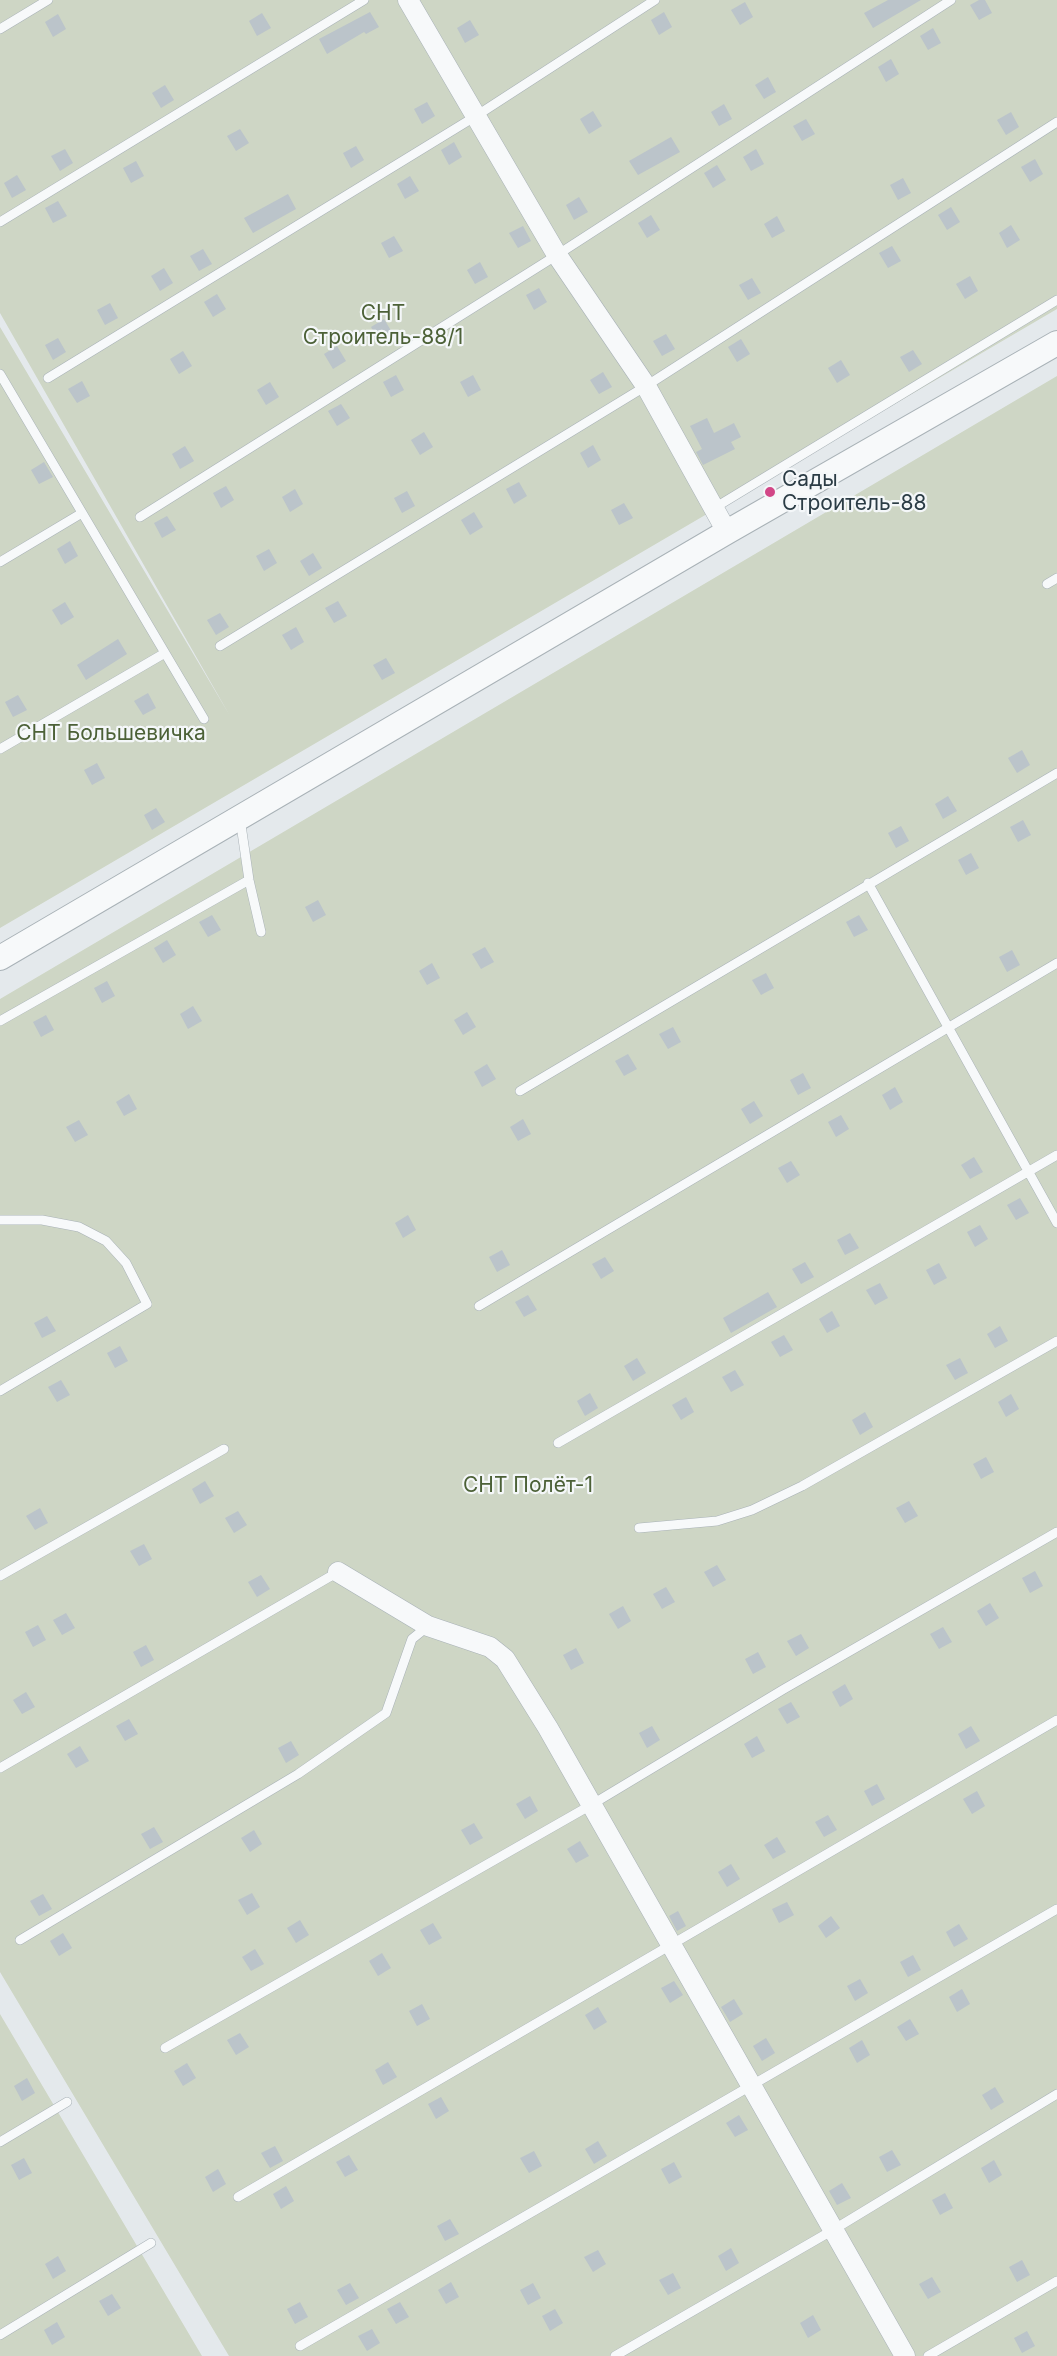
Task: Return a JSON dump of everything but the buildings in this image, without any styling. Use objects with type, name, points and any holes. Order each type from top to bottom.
[{"type":"street","points":[[408,0],[557,255],[646,386],[716,507],[727,532]]},
{"type":"street","points":[[0,957],[727,532],[1057,343]]},
{"type":"street","points":[[338,1572],[428,1626],[490,1647],[505,1659],[548,1728],[905,2356]]},
{"type":"lane","points":[[0,29],[48,0]]},
{"type":"lane","points":[[0,222],[364,0]]},
{"type":"lane","points":[[48,378],[476,116],[655,0]]},
{"type":"lane","points":[[140,517],[557,255],[951,0]]},
{"type":"lane","points":[[220,646],[646,386],[1057,122]]},
{"type":"lane","points":[[716,507],[1057,300]]},
{"type":"lane","points":[[1,378],[204,719]]},
{"type":"lane","points":[[0,562],[82,513]]},
{"type":"lane","points":[[1047,584],[1057,578]]},
{"type":"lane","points":[[0,749],[165,653]]},
{"type":"lane","points":[[520,1091],[1057,773]]},
{"type":"lane","points":[[240,815],[249,880],[261,932]]},
{"type":"lane","points":[[0,1021],[249,880]]},
{"type":"lane","points":[[868,883],[1057,1223]]},
{"type":"lane","points":[[479,1306],[729,1155],[948,1029],[1057,963]]},
{"type":"lane","points":[[558,1443],[1057,1155]]},
{"type":"lane","points":[[0,1220],[42,1220],[79,1227],[106,1241],[126,1263],[147,1304],[0,1391]]},
{"type":"lane","points":[[639,1528],[717,1521],[753,1510],[802,1486],[1057,1341]]},
{"type":"lane","points":[[0,1576],[224,1449]]},
{"type":"lane","points":[[165,2048],[591,1805],[784,1689],[1057,1532]]},
{"type":"lane","points":[[0,1768],[338,1572]]},
{"type":"lane","points":[[20,1940],[298,1774],[386,1713],[412,1639],[428,1626]]},
{"type":"lane","points":[[238,2197],[1057,1720]]},
{"type":"lane","points":[[300,2346],[1057,1909]]},
{"type":"lane","points":[[615,2356],[833,2230],[1057,2094]]},
{"type":"lane","points":[[0,2142],[67,2102]]},
{"type":"lane","points":[[0,2335],[151,2243]]},
{"type":"lane","points":[[928,2356],[1057,2280]]},
{"type":"green space","name":"СНТ Строитель-88/1","points":[[0,0],[1057,0],[1057,309],[0,928],[0,327],[230,716],[0,313]]},
{"type":"green space","name":"СНТ Полёт-1","points":[[1057,376],[1057,2356],[229,2356],[0,1972],[0,999]]},
{"type":"green space","points":[[0,2014],[202,2356],[0,2356]]},
{"type":"place","name":"Сады Строитель-88","points":[[770,492]]},
{"type":"park label","name":"СНТ Большевичка","points":[[111,734]]}]
